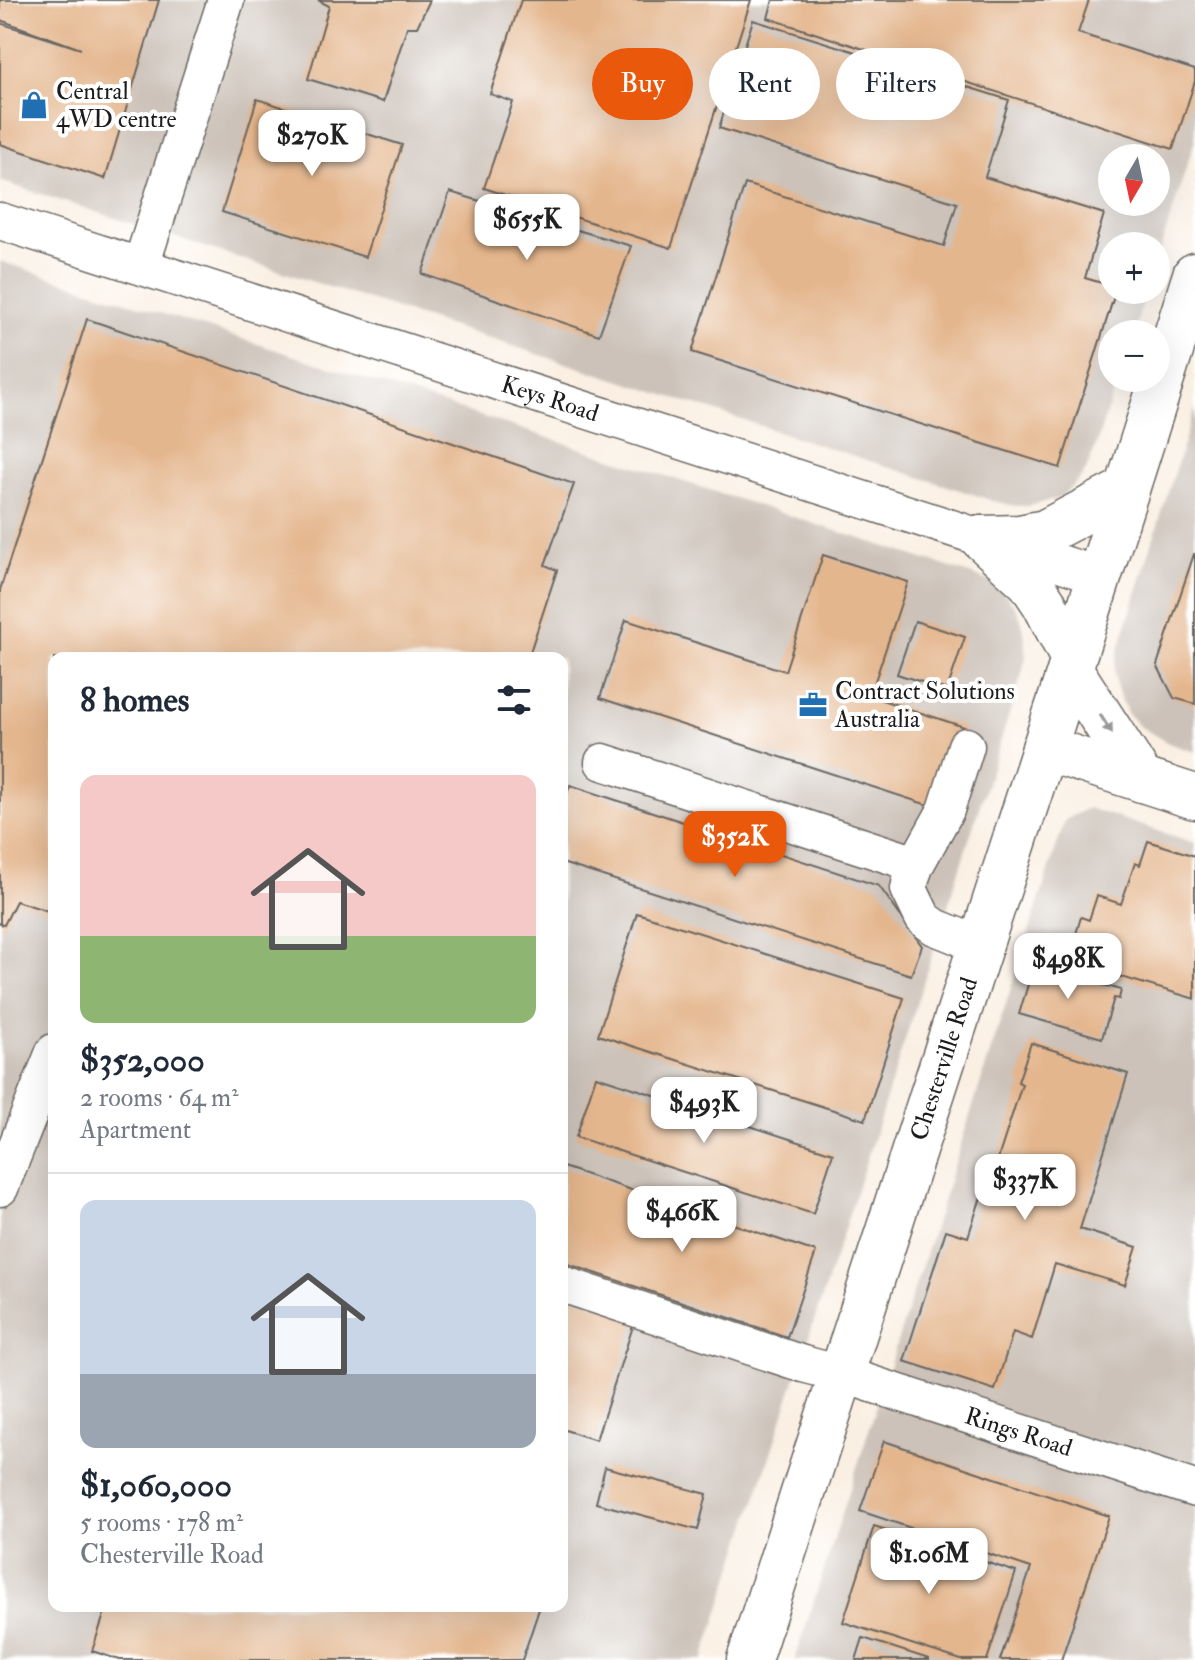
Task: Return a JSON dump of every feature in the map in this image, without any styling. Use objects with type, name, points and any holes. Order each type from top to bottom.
[{"type":"main road","name":"Chesterville Road","points":[[749,1660],[1195,275]]},
{"type":"main road","points":[[982,538],[1019,537],[1045,532],[1127,489]]},
{"type":"main road","points":[[982,538],[1030,582],[1044,603],[1072,664],[1142,780]]},
{"type":"main road","points":[[1044,748],[1195,797]]},
{"type":"street","points":[[141,266],[226,0]]},
{"type":"street","name":"Keys Road","points":[[0,221],[1100,576]]},
{"type":"street","points":[[966,746],[946,810],[916,864],[909,889],[923,918],[935,927],[980,945]]},
{"type":"street","points":[[603,762],[916,864]]},
{"type":"street","points":[[0,1188],[48,1067]]},
{"type":"street","name":"Rings Road","points":[[568,1286],[1195,1489]]},
{"type":"shaded area","points":[[0,0],[1195,0],[1195,140],[1166,232],[1098,232],[1098,304],[1143,304],[1137,320],[1098,320],[1098,392],[1113,392],[1094,451],[1078,481],[1059,498],[1029,506],[997,502],[0,181]]},
{"type":"shaded area","points":[[0,261],[973,575],[991,582],[1015,606],[1025,637],[1026,657],[1022,674],[703,1660],[0,1660]]},
{"type":"shaded area","points":[[1195,407],[1195,752],[1168,743],[1139,726],[1128,714],[1121,699],[1114,670]]},
{"type":"shaded area","points":[[1088,808],[1195,843],[1195,1660],[795,1660],[1065,820]]},
{"type":"building","points":[[0,0],[159,0],[105,179],[0,144],[0,23],[81,49],[0,20]]},
{"type":"building","points":[[318,0],[430,0],[417,27],[407,27],[383,102],[308,79],[329,6]]},
{"type":"building","points":[[521,0],[751,0],[736,48],[709,48],[709,120],[712,120],[671,248],[484,188],[513,102],[490,94]]},
{"type":"building","points":[[773,0],[1089,0],[1078,33],[1195,70],[1195,81],[1173,149],[1170,144],[1158,144],[965,82],[965,48],[861,48],[768,18]]},
{"type":"building","points":[[753,20],[843,48],[836,48],[836,120],[965,120],[965,86],[1009,100],[985,177],[1103,216],[1085,278],[1098,282],[1098,304],[1112,304],[1107,320],[1098,320],[1098,347],[1060,468],[692,352],[745,184],[944,246],[957,203],[719,128],[722,120],[820,120],[820,48],[744,48]]},
{"type":"building","points":[[257,99],[402,145],[365,257],[222,212]]},
{"type":"building","points":[[450,192],[631,246],[599,335],[422,274]]},
{"type":"building","points":[[87,319],[574,484],[545,565],[557,570],[530,652],[48,652],[48,911],[16,901],[4,925],[0,924],[0,590]]},
{"type":"building","points":[[1194,554],[1195,704],[1174,698],[1157,665]]},
{"type":"building","points":[[823,555],[908,582],[870,696],[964,727],[937,808],[600,698],[626,620],[785,671]]},
{"type":"building","points":[[915,621],[965,637],[947,690],[897,674]]},
{"type":"building","points":[[570,785],[879,886],[922,946],[911,975],[568,865]]},
{"type":"building","points":[[1148,841],[1195,856],[1195,999],[1068,961],[1081,917],[1089,920],[1097,896],[1121,904],[1135,863],[1140,865]]},
{"type":"building","points":[[637,913],[904,998],[865,1120],[598,1035]]},
{"type":"building","points":[[1034,965],[1121,990],[1119,999],[1114,998],[1102,1038],[1019,1014]]},
{"type":"building","points":[[1031,1043],[1128,1074],[1080,1229],[1137,1247],[1125,1285],[1055,1264],[1032,1339],[1013,1332],[995,1390],[904,1361],[946,1230],[968,1237],[981,1197],[985,1199],[1022,1084],[1018,1082]]},
{"type":"building","points":[[596,1076],[833,1153],[813,1214],[576,1137]]},
{"type":"building","points":[[568,1169],[816,1252],[787,1337],[568,1264]]},
{"type":"building","points":[[568,1295],[636,1317],[596,1440],[568,1431]]},
{"type":"building","points":[[884,1441],[1109,1516],[1061,1660],[1000,1660],[1031,1568],[860,1511]]},
{"type":"building","points":[[605,1467],[707,1494],[698,1530],[596,1503]]},
{"type":"building","points":[[874,1526],[1016,1572],[987,1660],[961,1660],[843,1622]]},
{"type":"building","points":[[105,1612],[538,1612],[522,1660],[120,1660],[92,1651]]},
{"type":"building","points":[[863,1638],[929,1659],[929,1660],[856,1660]]},
{"type":"place","name":"Central 4WD centre","points":[[34,105]]},
{"type":"place","name":"Contract Solutions Australia","points":[[813,705]]}]
